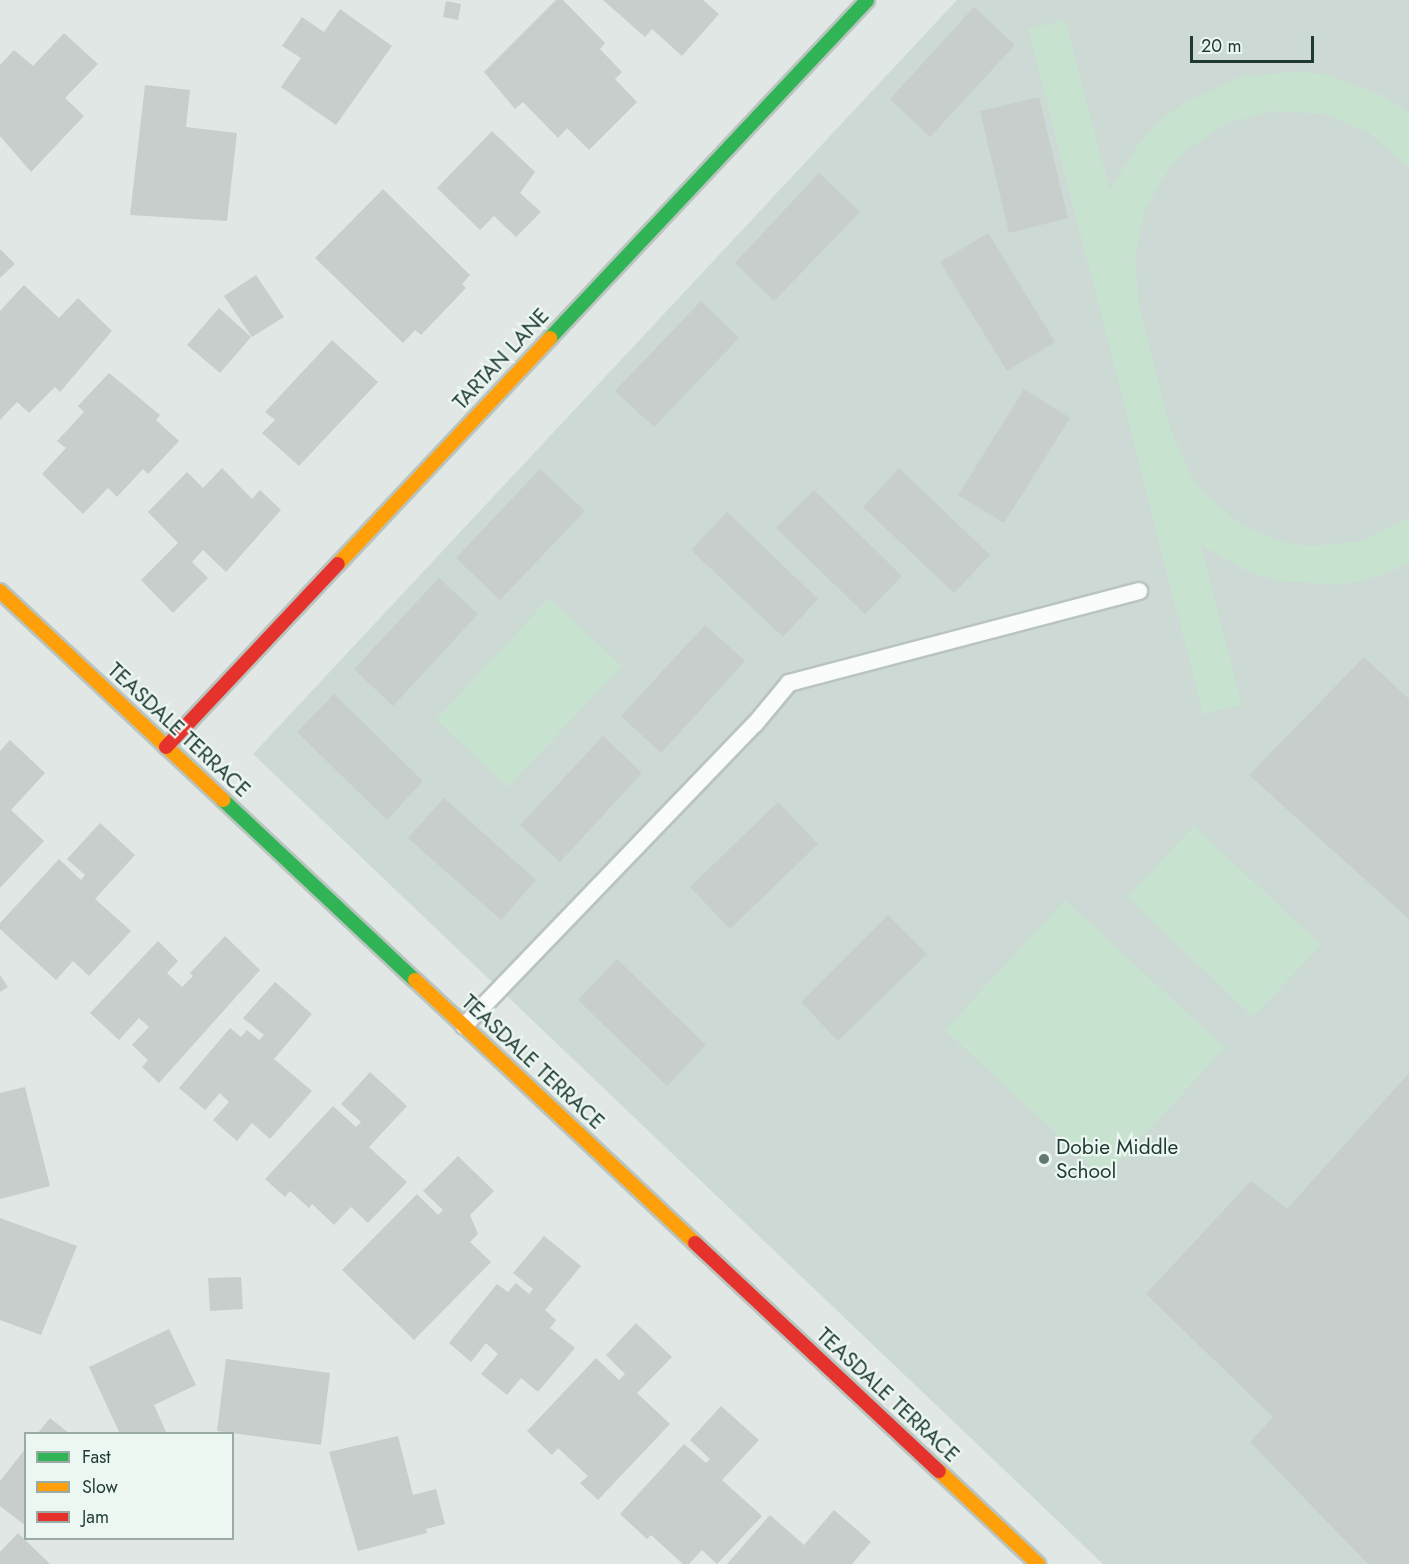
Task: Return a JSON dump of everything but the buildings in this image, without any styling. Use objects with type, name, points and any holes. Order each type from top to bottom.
[{"type":"street","name":"TARTAN LANE","points":[[166,747],[867,0]]},
{"type":"street","name":"TEASDALE TERRACE","points":[[0,591],[1038,1564]]},
{"type":"lane","points":[[464,1026],[755,724],[789,683],[1139,591]]},
{"type":"shaded area","name":"Dobie Middle School","points":[[957,0],[1409,0],[1409,1564],[1103,1564],[253,754]]},
{"type":"green space","points":[[1065,20],[1110,190],[1139,143],[1161,120],[1185,102],[1240,77],[1301,71],[1331,76],[1388,98],[1409,113],[1409,168],[1368,132],[1323,114],[1274,111],[1227,123],[1187,150],[1170,167],[1145,209],[1135,257],[1139,306],[1171,430],[1190,474],[1205,494],[1242,525],[1287,543],[1311,546],[1360,541],[1409,518],[1409,564],[1370,579],[1339,585],[1279,581],[1249,572],[1201,545],[1242,705],[1203,714],[1028,29]]},
{"type":"green space","points":[[549,598],[622,666],[508,787],[436,720]]},
{"type":"green space","points":[[1194,826],[1321,945],[1253,1017],[1127,897]]},
{"type":"green space","points":[[1065,900],[1225,1048],[1104,1178],[945,1030]]},
{"type":"traffic: fast","points":[[550,338],[867,0]]},
{"type":"traffic: fast","points":[[223,800],[415,980]]},
{"type":"traffic: slow","points":[[338,564],[550,338]]},
{"type":"traffic: slow","points":[[0,591],[223,800]]},
{"type":"traffic: slow","points":[[415,980],[695,1243]]},
{"type":"traffic: slow","points":[[939,1471],[1038,1564]]},
{"type":"traffic: jam","points":[[166,747],[338,564]]},
{"type":"traffic: jam","points":[[695,1243],[939,1471]]},
{"type":"place","name":"Dobie Middle School","points":[[1044,1159]]}]
